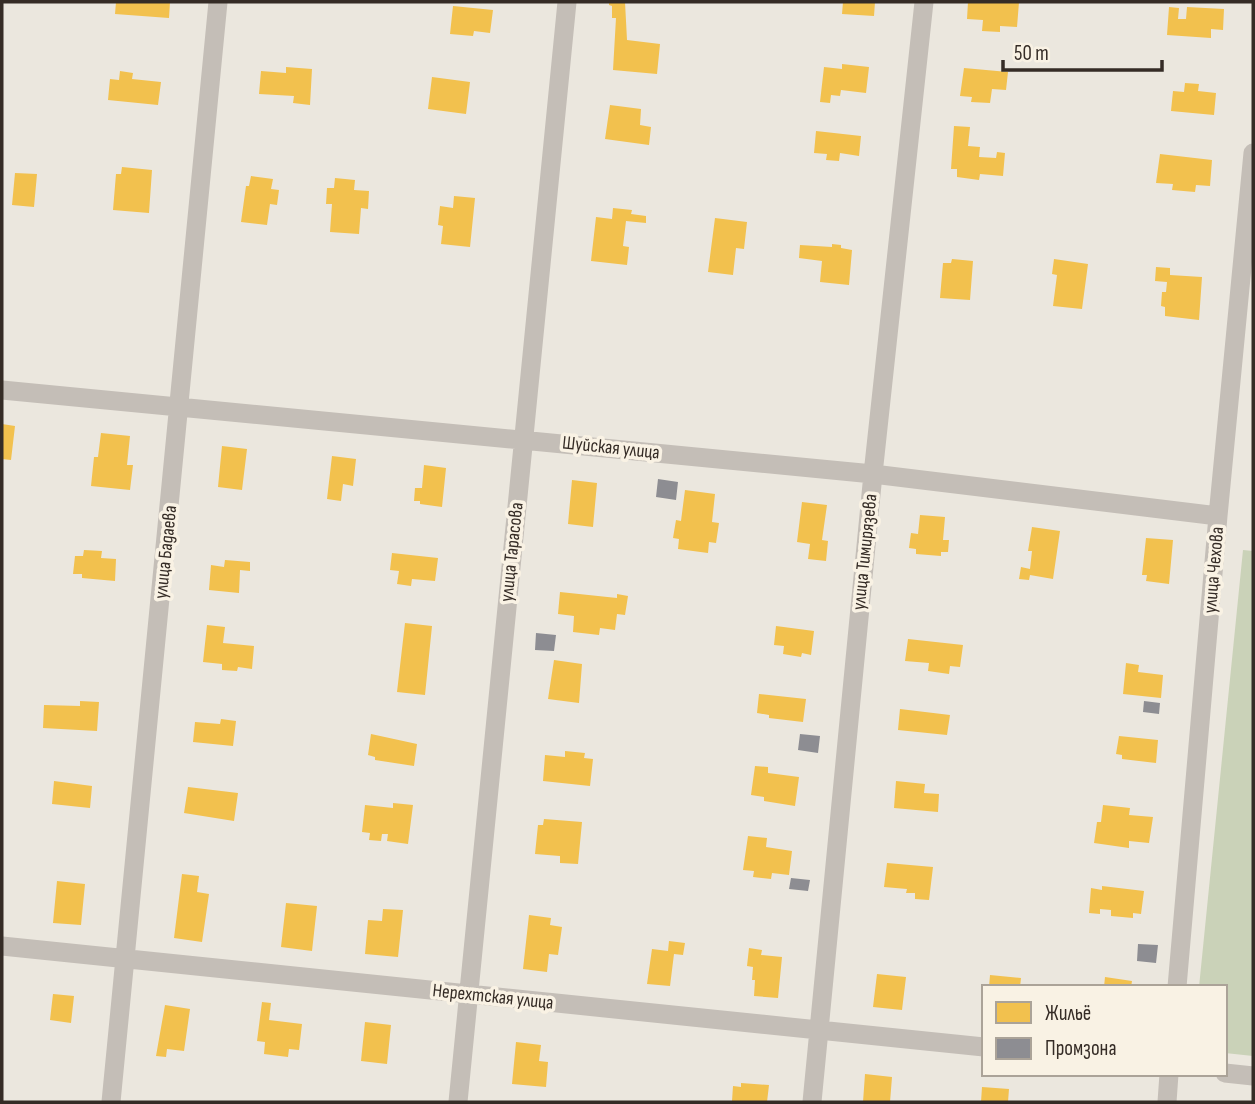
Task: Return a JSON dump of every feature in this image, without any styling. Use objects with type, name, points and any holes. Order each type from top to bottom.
[{"type":"street","name":"улица Бадаева","points":[[111,1102],[218,2]]},
{"type":"street","name":"улица Тарасова","points":[[458,1102],[567,2]]},
{"type":"street","name":"улица Тимирязева","points":[[811,1102],[873,474],[924,2]]},
{"type":"street","name":"улица Чехова","points":[[1177,985],[1253,153]]},
{"type":"street","name":"Шуйская улица","points":[[2,390],[873,474],[1218,516]]},
{"type":"street","name":"Нерехтская улица","points":[[2,946],[982,1047]]},
{"type":"street","points":[[1227,1073],[1253,1076]]},
{"type":"street","points":[[1167,1102],[1169,1076]]},
{"type":"green space","points":[[1243,550],[1253,551],[1253,1056],[1227,1053],[1227,985],[1199,985]]},
{"type":"building: Жильё","points":[[116,2],[170,2],[169,18],[115,14]]},
{"type":"building: Жильё","points":[[609,2],[625,2],[627,40],[660,44],[657,74],[613,70],[616,18],[612,18],[612,6]]},
{"type":"building: Жильё","points":[[843,2],[875,2],[874,16],[842,14]]},
{"type":"building: Жильё","points":[[968,2],[1019,2],[1017,27],[1000,26],[1000,32],[982,31],[983,20],[967,19]]},
{"type":"building: Жильё","points":[[453,6],[493,10],[490,33],[474,31],[473,36],[450,34]]},
{"type":"building: Жильё","points":[[1169,7],[1179,8],[1178,19],[1186,19],[1187,7],[1224,9],[1223,30],[1211,29],[1211,38],[1167,35]]},
{"type":"building: Жильё","points":[[842,64],[869,67],[866,93],[841,90],[840,96],[831,95],[830,103],[820,102],[824,67],[842,69]]},
{"type":"building: Жильё","points":[[286,67],[312,69],[310,105],[293,103],[294,96],[259,94],[261,71],[286,73]]},
{"type":"building: Жильё","points":[[964,68],[1008,72],[1006,90],[992,89],[990,103],[971,102],[972,97],[960,96]]},
{"type":"building: Жильё","points":[[120,71],[133,73],[132,79],[161,82],[158,105],[108,100],[110,79],[119,80]]},
{"type":"building: Жильё","points":[[432,77],[470,82],[466,114],[428,109]]},
{"type":"building: Жильё","points":[[1185,83],[1199,84],[1198,91],[1216,93],[1214,115],[1171,111],[1173,91],[1184,92]]},
{"type":"building: Жильё","points":[[610,105],[641,109],[640,125],[651,127],[649,145],[605,139]]},
{"type":"building: Жильё","points":[[954,126],[970,127],[968,146],[980,147],[979,157],[996,158],[997,152],[1005,153],[1003,176],[980,174],[979,180],[957,177],[957,169],[951,169]]},
{"type":"building: Жильё","points":[[816,131],[861,136],[859,156],[840,153],[839,161],[826,160],[827,154],[814,153]]},
{"type":"building: Жильё","points":[[1160,154],[1212,160],[1210,186],[1196,185],[1195,192],[1172,190],[1173,184],[1156,183]]},
{"type":"building: Жильё","points":[[122,167],[152,170],[149,213],[113,210],[116,174],[121,174]]},
{"type":"building: Жильё","points":[[15,173],[37,174],[34,207],[12,205]]},
{"type":"building: Жильё","points":[[251,176],[273,179],[271,189],[279,190],[277,205],[270,204],[267,225],[241,222],[246,186],[249,186]]},
{"type":"building: Жильё","points":[[335,178],[355,180],[354,190],[369,191],[368,209],[361,208],[359,234],[330,232],[332,204],[326,204],[327,188],[334,188]]},
{"type":"building: Жильё","points":[[454,196],[475,198],[470,247],[441,244],[443,226],[438,225],[440,206],[453,208]]},
{"type":"building: Жильё","points":[[613,208],[632,210],[631,214],[646,216],[646,223],[626,221],[623,246],[629,247],[627,265],[591,261],[596,217],[612,219]]},
{"type":"building: Жильё","points":[[715,218],[747,222],[744,249],[736,248],[733,275],[708,272]]},
{"type":"building: Жильё","points":[[832,244],[852,250],[849,285],[820,282],[822,261],[799,258],[800,245],[832,247]]},
{"type":"building: Жильё","points":[[952,259],[973,261],[970,300],[940,298],[943,263],[951,263]]},
{"type":"building: Жильё","points":[[1054,259],[1088,264],[1082,309],[1053,306],[1057,275],[1052,274]]},
{"type":"building: Жильё","points":[[1156,267],[1170,268],[1170,275],[1202,277],[1199,320],[1165,316],[1165,307],[1161,306],[1162,292],[1166,292],[1167,282],[1155,281]]},
{"type":"building: Жильё","points":[[2,424],[15,426],[11,460],[2,459]]},
{"type":"building: Жильё","points":[[101,433],[130,436],[127,465],[133,465],[130,490],[91,486],[94,457],[98,457]]},
{"type":"building: Жильё","points":[[222,446],[247,449],[242,490],[218,487]]},
{"type":"building: Жильё","points":[[332,456],[356,459],[353,486],[343,484],[341,501],[327,499]]},
{"type":"building: Жильё","points":[[424,465],[446,468],[442,507],[414,501],[415,488],[422,488]]},
{"type":"building: Жильё","points":[[572,480],[597,483],[593,527],[568,524]]},
{"type":"building: Жильё","points":[[685,490],[715,494],[712,522],[719,523],[716,543],[709,542],[708,553],[678,549],[679,539],[673,538],[676,520],[681,521]]},
{"type":"building: Жильё","points":[[802,502],[827,505],[822,540],[828,541],[826,561],[808,559],[810,544],[797,542]]},
{"type":"building: Жильё","points":[[920,515],[945,517],[943,540],[949,540],[948,552],[941,552],[941,556],[916,554],[916,549],[909,548],[911,533],[918,534]]},
{"type":"building: Жильё","points":[[1032,527],[1060,531],[1053,579],[1030,575],[1029,580],[1019,579],[1021,567],[1030,569],[1032,551],[1028,551]]},
{"type":"building: Жильё","points":[[1146,538],[1173,540],[1169,584],[1146,581],[1147,575],[1142,575]]},
{"type":"building: Жильё","points":[[84,550],[102,551],[101,558],[116,559],[115,581],[82,578],[82,574],[73,574],[75,556],[83,556]]},
{"type":"building: Жильё","points":[[392,553],[438,558],[435,581],[412,579],[411,586],[397,584],[399,571],[390,570]]},
{"type":"building: Жильё","points":[[225,560],[250,562],[250,571],[240,570],[239,593],[209,590],[211,565],[224,567]]},
{"type":"building: Жильё","points":[[560,592],[617,598],[617,594],[628,596],[625,615],[617,614],[615,630],[600,628],[599,635],[573,632],[574,616],[558,614]]},
{"type":"building: Жильё","points":[[405,623],[432,626],[425,695],[397,692]]},
{"type":"building: Жильё","points":[[207,625],[225,627],[223,643],[254,646],[252,669],[238,667],[237,671],[222,670],[222,664],[203,662]]},
{"type":"building: Жильё","points":[[776,626],[814,631],[811,655],[802,653],[801,657],[783,654],[784,646],[774,645]]},
{"type":"building: Жильё","points":[[908,639],[963,645],[960,667],[950,666],[949,674],[928,671],[929,663],[905,661]]},
{"type":"building: Жильё","points":[[554,660],[582,664],[579,703],[548,699]]},
{"type":"building: Жильё","points":[[1126,663],[1139,665],[1138,672],[1163,675],[1161,698],[1123,694]]},
{"type":"building: Жильё","points":[[759,694],[806,699],[803,722],[769,718],[769,715],[757,713]]},
{"type":"building: Жильё","points":[[80,701],[99,702],[97,731],[43,728],[44,705],[80,706]]},
{"type":"building: Жильё","points":[[900,709],[950,715],[947,735],[898,730]]},
{"type":"building: Жильё","points":[[221,719],[236,721],[233,746],[193,742],[195,722],[220,724]]},
{"type":"building: Жильё","points":[[371,734],[417,744],[414,766],[375,760],[375,757],[368,755]]},
{"type":"building: Жильё","points":[[1119,736],[1158,740],[1156,763],[1122,759],[1122,755],[1116,754]]},
{"type":"building: Жильё","points":[[565,751],[585,753],[584,758],[593,759],[590,786],[543,781],[545,755],[565,757]]},
{"type":"building: Жильё","points":[[755,766],[768,767],[768,773],[799,777],[795,806],[764,801],[764,797],[751,795]]},
{"type":"building: Жильё","points":[[54,781],[92,786],[90,808],[52,804]]},
{"type":"building: Жильё","points":[[896,781],[925,784],[924,793],[939,794],[938,812],[894,808]]},
{"type":"building: Жильё","points":[[188,787],[238,793],[234,821],[184,813]]},
{"type":"building: Жильё","points":[[393,803],[413,805],[408,844],[387,841],[388,834],[382,834],[381,841],[369,840],[370,833],[362,832],[365,805],[393,808]]},
{"type":"building: Жильё","points":[[1103,805],[1130,808],[1129,815],[1153,817],[1149,843],[1129,841],[1129,848],[1094,843]]},
{"type":"building: Жильё","points":[[544,819],[582,822],[578,864],[560,863],[560,856],[535,854],[538,825],[543,825]]},
{"type":"building: Жильё","points":[[748,836],[767,838],[766,847],[792,851],[789,875],[772,873],[771,879],[753,877],[754,871],[743,870]]},
{"type":"building: Жильё","points":[[887,863],[933,867],[929,900],[915,899],[915,893],[906,893],[907,889],[884,887]]},
{"type":"building: Жильё","points":[[182,874],[199,876],[197,892],[209,894],[202,942],[174,938]]},
{"type":"building: Жильё","points":[[57,881],[85,884],[81,925],[53,923]]},
{"type":"building: Жильё","points":[[1102,886],[1144,891],[1141,914],[1133,913],[1133,918],[1111,916],[1111,910],[1100,909],[1100,914],[1089,913],[1091,888],[1102,890]]},
{"type":"building: Жильё","points":[[286,903],[317,906],[312,951],[281,947]]},
{"type":"building: Жильё","points":[[383,909],[403,910],[398,957],[365,954],[368,920],[382,921]]},
{"type":"building: Жильё","points":[[529,915],[551,918],[550,925],[562,927],[558,955],[549,954],[547,972],[523,969]]},
{"type":"building: Жильё","points":[[669,941],[685,943],[683,955],[674,954],[670,986],[647,984],[652,949],[668,951]]},
{"type":"building: Жильё","points":[[749,948],[762,950],[761,955],[782,957],[778,998],[754,996],[753,967],[747,966]]},
{"type":"building: Жильё","points":[[877,974],[906,977],[902,1010],[873,1007]]},
{"type":"building: Жильё","points":[[990,975],[1021,978],[1020,985],[989,985]]},
{"type":"building: Жильё","points":[[1105,977],[1132,981],[1131,985],[1104,985]]},
{"type":"building: Жильё","points":[[53,994],[74,996],[71,1023],[50,1020]]},
{"type":"building: Жильё","points":[[262,1002],[271,1003],[269,1020],[302,1024],[299,1050],[289,1049],[288,1057],[264,1054],[265,1042],[257,1041]]},
{"type":"building: Жильё","points":[[165,1005],[190,1009],[184,1051],[167,1049],[166,1057],[156,1056]]},
{"type":"building: Жильё","points":[[365,1022],[391,1025],[387,1064],[361,1061]]},
{"type":"building: Жильё","points":[[516,1042],[541,1045],[539,1061],[548,1062],[546,1087],[512,1084]]},
{"type":"building: Жильё","points":[[865,1074],[892,1077],[890,1102],[863,1102]]},
{"type":"building: Жильё","points":[[741,1083],[769,1085],[767,1102],[732,1101],[733,1086],[741,1087]]},
{"type":"building: Жильё","points":[[982,1087],[1009,1089],[1008,1102],[981,1102]]},
{"type":"building: Промзона","points":[[658,479],[678,482],[676,500],[656,497]]},
{"type":"building: Промзона","points":[[536,633],[556,635],[554,651],[535,650]]},
{"type":"building: Промзона","points":[[1144,701],[1160,703],[1159,714],[1143,712]]},
{"type":"building: Промзона","points":[[800,734],[820,736],[818,753],[798,750]]},
{"type":"building: Промзона","points":[[791,878],[810,880],[808,891],[789,889]]},
{"type":"building: Промзона","points":[[1138,944],[1158,945],[1156,963],[1137,961]]}]
